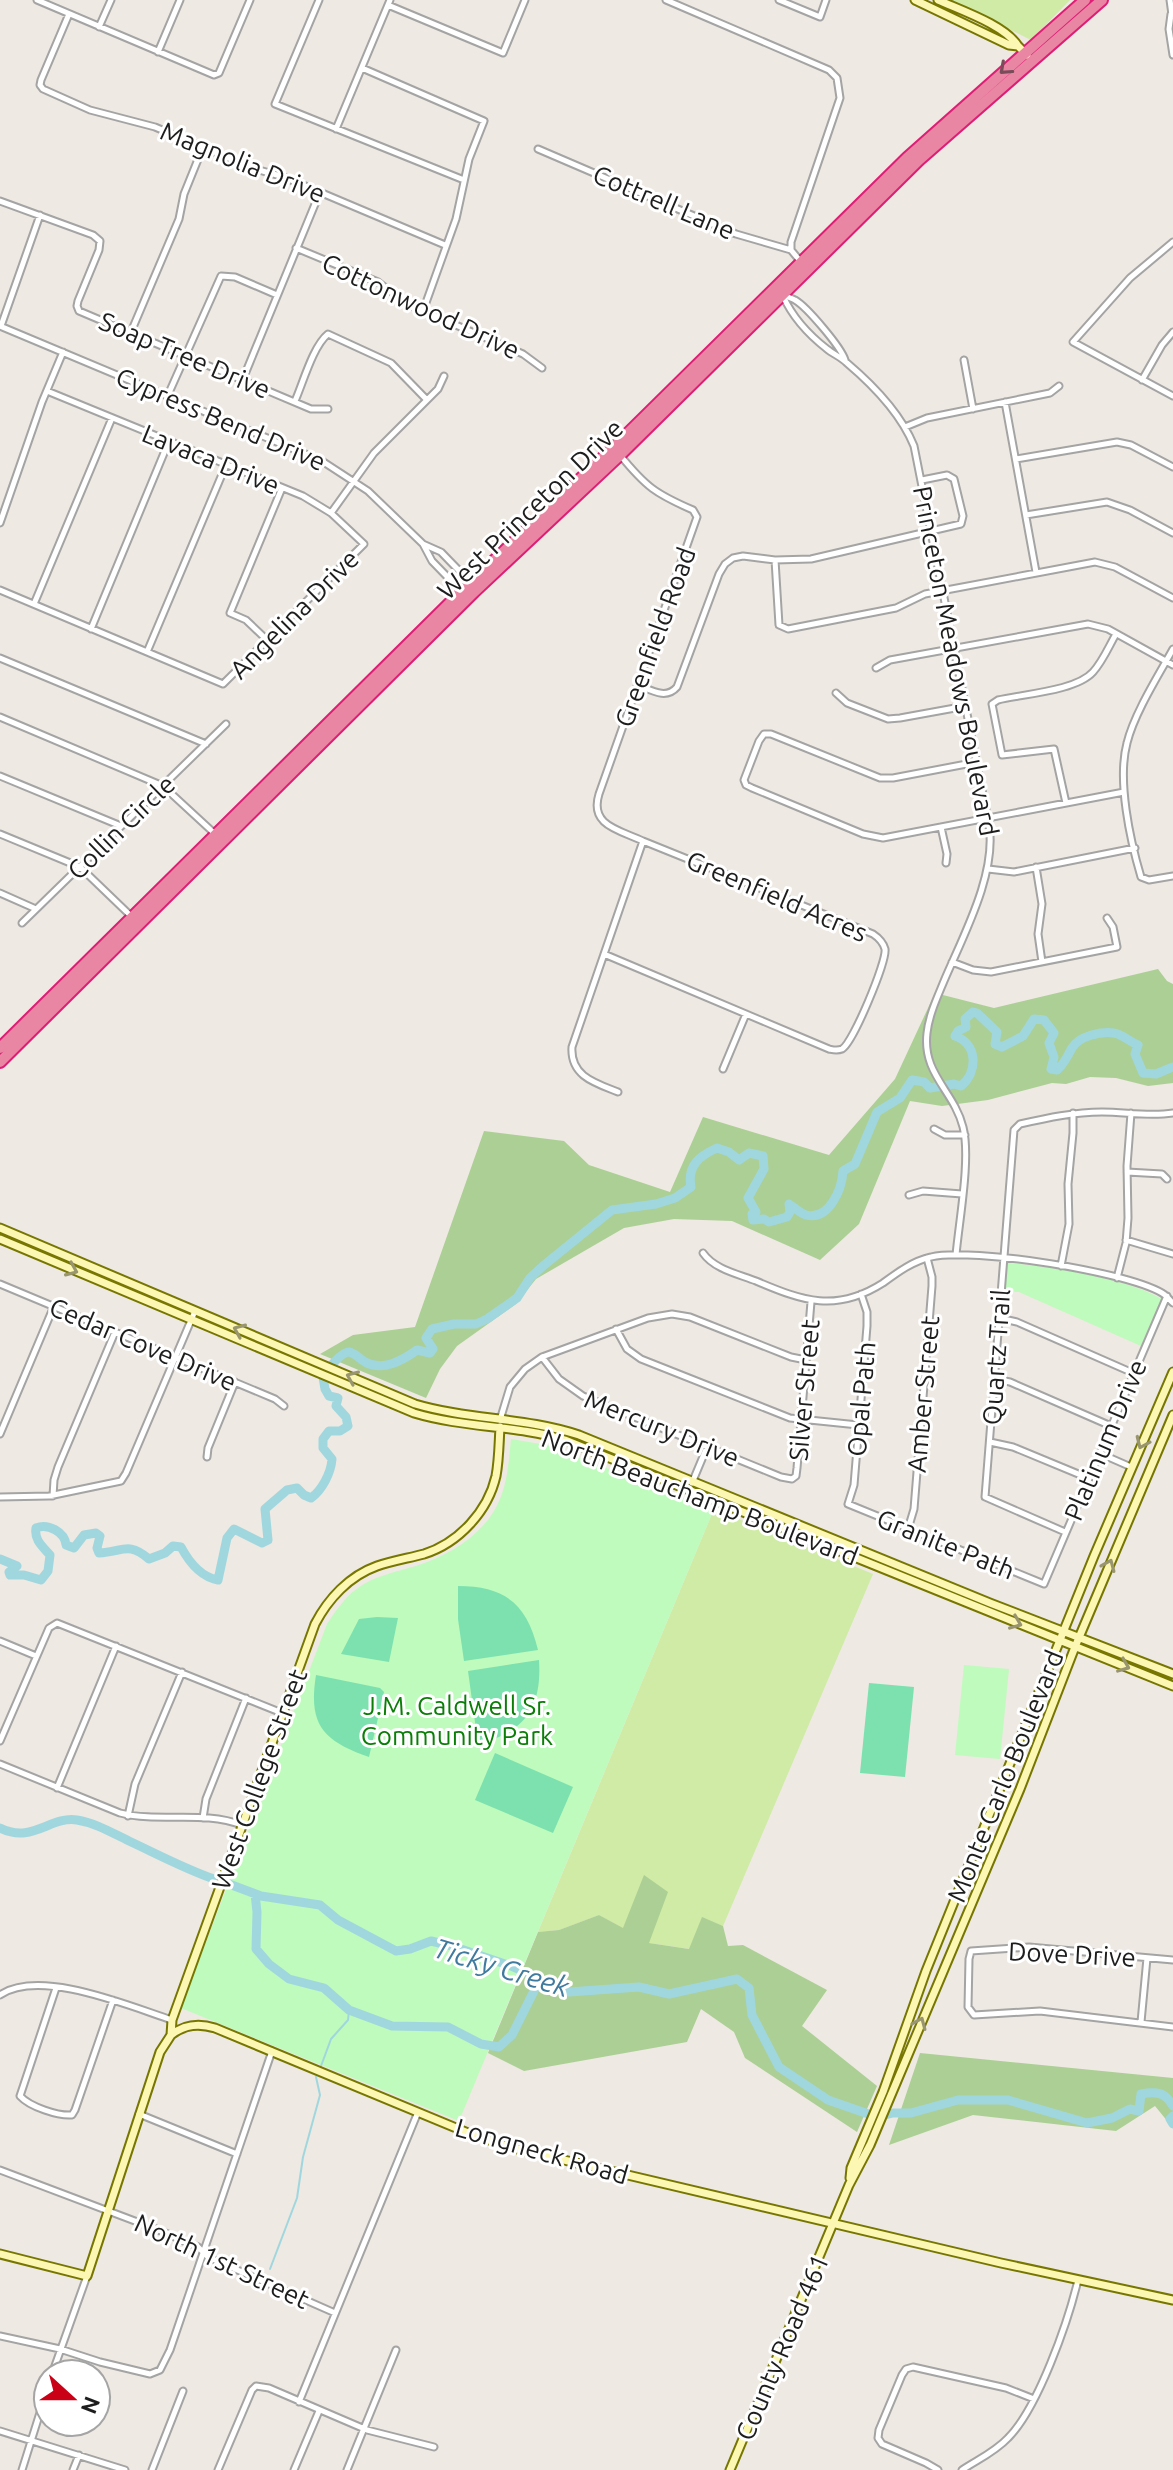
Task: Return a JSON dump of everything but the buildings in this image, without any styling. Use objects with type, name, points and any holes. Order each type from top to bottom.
[{"type":"highway","name":"West Princeton Drive","points":[[616,451],[742,318],[907,158],[1021,49],[1085,0]]},
{"type":"highway","name":"West Princeton Drive","points":[[0,1048],[37,1018],[474,586],[782,295],[919,160],[1102,0]]},
{"type":"highway","name":"West Princeton Drive","points":[[0,1062],[37,1018]]},
{"type":"street","points":[[37,0],[216,75],[250,0]]},
{"type":"street","points":[[99,27],[111,0]]},
{"type":"street","points":[[158,52],[180,0]]},
{"type":"street","points":[[318,0],[275,104],[464,180]]},
{"type":"street","points":[[336,129],[389,3],[503,53],[525,0]]},
{"type":"street","points":[[666,0],[829,70],[837,78],[840,98],[791,242],[791,250],[802,262]]},
{"type":"street","points":[[779,0],[820,17],[826,0]]},
{"type":"street","points":[[915,0],[980,25]]},
{"type":"street","points":[[938,0],[1009,45],[1021,49],[1032,63]]},
{"type":"street","points":[[1170,0],[1173,24]]},
{"type":"street","name":"Magnolia Drive","points":[[69,14],[40,85],[43,89],[90,110],[144,123],[445,245]]},
{"type":"street","points":[[1171,14],[1169,29],[1173,55]]},
{"type":"street","points":[[362,68],[484,121],[473,146],[459,210],[423,311]]},
{"type":"street","points":[[131,332],[179,219],[184,194],[203,147]]},
{"type":"street","name":"Cottrell Lane","points":[[538,149],[740,236],[791,250]]},
{"type":"street","points":[[243,379],[320,192]]},
{"type":"street","name":"Soap Tree Drive","points":[[0,201],[98,238],[99,250],[78,301],[78,309],[317,410],[328,409]]},
{"type":"street","points":[[0,326],[40,215]]},
{"type":"street","points":[[1173,242],[1130,278],[1073,342],[1173,396]]},
{"type":"street","name":"Cottonwood Drive","points":[[296,248],[378,282],[407,304],[523,354],[542,368]]},
{"type":"street","points":[[168,395],[221,276],[235,277],[277,295]]},
{"type":"street","name":"Princeton Meadows Boulevard","points":[[782,295],[789,310],[817,340],[845,360],[887,403],[905,427],[916,452],[988,818],[991,843],[988,869],[928,1027],[927,1049],[932,1070],[958,1112],[965,1135],[956,1255]]},
{"type":"street","name":"Princeton Meadows Boulevard","points":[[782,295],[797,301],[829,336],[845,360]]},
{"type":"street","name":"Cypress Bend Drive","points":[[0,326],[311,456],[353,480],[423,544],[432,561],[465,595]]},
{"type":"street","points":[[1142,380],[1173,332]]},
{"type":"street","points":[[295,401],[323,337],[328,334],[391,363],[427,400]]},
{"type":"street","points":[[0,523],[63,352]]},
{"type":"street","points":[[964,360],[973,409]]},
{"type":"street","points":[[331,513],[374,453],[438,389],[444,376]]},
{"type":"street","points":[[905,427],[927,418],[1050,393],[1059,386]]},
{"type":"street","name":"Lavaca Drive","points":[[47,391],[303,496],[331,513],[364,544]]},
{"type":"street","points":[[1005,402],[1036,572]]},
{"type":"street","points":[[34,604],[112,418]]},
{"type":"street","points":[[91,629],[169,441]]},
{"type":"street","points":[[1016,459],[1114,442],[1131,445],[1173,467]]},
{"type":"street","name":"Greenfield Road","points":[[610,762],[696,521],[696,512],[650,488],[616,451]]},
{"type":"street","points":[[0,590],[147,652],[226,465]]},
{"type":"street","points":[[638,685],[667,694],[677,687],[719,574],[733,558],[811,559],[961,524],[963,516],[954,479],[947,475],[922,480]]},
{"type":"street","points":[[267,640],[246,620],[230,613],[282,488]]},
{"type":"street","points":[[1026,515],[1107,502],[1130,510],[1173,533]]},
{"type":"street","name":"Angelina Drive","points":[[147,652],[223,684],[364,544]]},
{"type":"street","name":"Cypress Bend Drive","points":[[423,544],[441,552],[474,586]]},
{"type":"street","points":[[775,560],[779,625],[788,629],[896,608],[921,596],[943,591],[1083,563],[1105,563],[1173,598]]},
{"type":"street","points":[[876,668],[890,660],[1084,624],[1098,625],[1173,665]]},
{"type":"street","points":[[1066,803],[1054,749],[1002,755],[991,706],[996,700],[1085,679],[1095,670],[1116,634]]},
{"type":"street","points":[[1173,649],[1130,732],[1123,759],[1124,792],[1140,873],[1143,879],[1173,876]]},
{"type":"street","points":[[0,658],[206,744]]},
{"type":"street","points":[[836,693],[847,703],[888,719],[966,706]]},
{"type":"street","points":[[0,717],[163,786],[220,839]]},
{"type":"street","name":"Collin Circle","points":[[22,923],[226,724]]},
{"type":"street","points":[[977,762],[880,778],[771,734],[764,734],[746,773],[745,783],[872,837],[888,838],[1124,792]]},
{"type":"street","name":"Greenfield Acres","points":[[604,954],[829,1049],[843,1048],[851,1038],[881,969],[884,946],[873,934],[602,822],[596,813],[597,800],[610,762]]},
{"type":"street","points":[[0,776],[121,826]]},
{"type":"street","points":[[941,827],[946,863]]},
{"type":"street","points":[[0,834],[80,867],[136,921]]},
{"type":"street","points":[[618,1092],[584,1077],[576,1069],[571,1053],[643,841]]},
{"type":"street","points":[[988,869],[1010,872],[1135,848]]},
{"type":"street","points":[[1036,867],[1042,904],[1038,934],[1042,962]]},
{"type":"street","points":[[0,893],[37,909]]},
{"type":"street","points":[[952,962],[984,972],[1117,947],[1113,927],[1107,918]]},
{"type":"street","points":[[723,1069],[746,1014]]},
{"type":"street","points":[[1061,1266],[1069,1224],[1068,1184],[1073,1113],[1173,1113]]},
{"type":"street","name":"Quartz Trail","points":[[1065,1532],[985,1497],[1014,1130],[1020,1124],[1073,1113]]},
{"type":"street","points":[[1117,1278],[1128,1218],[1131,1113]]},
{"type":"street","points":[[934,1129],[942,1134],[965,1135]]},
{"type":"street","points":[[1127,1172],[1162,1174],[1167,1179]]},
{"type":"street","points":[[909,1195],[923,1191],[962,1194]]},
{"type":"street","name":"North Beauchamp Boulevard","points":[[0,1228],[394,1395],[446,1413],[565,1440],[1173,1686]]},
{"type":"street","name":"North Beauchamp Boulevard","points":[[0,1239],[390,1404],[448,1422],[528,1423],[566,1431],[1173,1674]]},
{"type":"street","points":[[1126,1240],[1173,1254]]},
{"type":"street","points":[[703,1253],[715,1265],[811,1302],[839,1301],[861,1294],[927,1258],[956,1255],[1004,1257],[1117,1278],[1170,1295],[1173,1303]]},
{"type":"street","name":"Amber Street","points":[[908,1529],[914,1509],[933,1281],[927,1258]]},
{"type":"street","name":"Cedar Cove Drive","points":[[0,1284],[275,1399],[284,1406]]},
{"type":"street","name":"Opal Path","points":[[848,1504],[854,1485],[867,1318],[861,1294]]},
{"type":"street","name":"Platinum Drive","points":[[1044,1584],[1133,1373],[1170,1295]]},
{"type":"street","name":"Silver Street","points":[[794,1478],[811,1302]]},
{"type":"street","points":[[0,1434],[54,1306]]},
{"type":"street","points":[[0,1497],[53,1496],[121,1481],[195,1311]]},
{"type":"street","points":[[500,1424],[510,1387],[525,1369],[542,1357],[654,1316],[679,1315],[700,1320],[791,1357],[806,1360]]},
{"type":"street","points":[[999,1318],[1017,1322],[1133,1373]]},
{"type":"street","points":[[616,1329],[624,1345],[641,1359],[785,1416],[858,1425]]},
{"type":"street","points":[[53,1496],[58,1467],[115,1332]]},
{"type":"street","name":"Mercury Drive","points":[[542,1357],[559,1379],[578,1394],[781,1477],[794,1478]]},
{"type":"street","name":"Monte Carlo Boulevard","points":[[886,2093],[926,1971],[1131,1467],[1173,1372]]},
{"type":"street","points":[[995,1379],[1010,1382],[1111,1426]]},
{"type":"street","points":[[207,1457],[235,1382]]},
{"type":"street","name":"Monte Carlo Boulevard","points":[[833,2224],[886,2093],[1020,1789],[1079,1637],[1173,1415]]},
{"type":"street","name":"West College Street","points":[[87,2276],[160,2052],[171,2035],[172,2020],[315,1624],[330,1600],[349,1582],[376,1566],[441,1547],[476,1518],[489,1496],[496,1475],[500,1424]]},
{"type":"street","points":[[990,1442],[1013,1447],[1088,1478]]},
{"type":"street","points":[[689,1490],[707,1447]]},
{"type":"street","points":[[1099,1453],[1131,1467]]},
{"type":"street","name":"Granite Path","points":[[848,1504],[1044,1584]]},
{"type":"street","points":[[0,1741],[36,1656],[54,1623],[282,1713]]},
{"type":"street","points":[[0,1641],[36,1656]]},
{"type":"street","points":[[57,1788],[116,1646]]},
{"type":"street","points":[[128,1816],[135,1784],[182,1672]]},
{"type":"street","points":[[203,1818],[206,1799],[246,1698]]},
{"type":"street","points":[[0,1764],[128,1816],[220,1819],[242,1825]]},
{"type":"street","name":"Dove Drive","points":[[1141,2022],[1040,2011],[974,2015],[968,2007],[971,1951],[1029,1947],[1173,1960]]},
{"type":"street","points":[[1147,1958],[1141,2022],[1173,2027]]},
{"type":"street","points":[[0,1995],[23,1986],[79,1990],[172,2020]]},
{"type":"street","points":[[56,1988],[20,2096],[27,2102],[65,2116],[72,2115],[75,2110],[113,2000]]},
{"type":"street","name":"Longneck Road","points":[[171,2035],[182,2027],[204,2025],[481,2138],[513,2148],[1173,2300]]},
{"type":"street","points":[[0,2336],[60,2349],[147,2374],[158,2372],[170,2350],[272,2051]]},
{"type":"street","points":[[299,2402],[418,2112]]},
{"type":"street","points":[[139,2114],[237,2154]]},
{"type":"street","name":"North 1st Street","points":[[0,2170],[198,2247],[203,2253],[335,2313]]},
{"type":"street","name":"County Road 461","points":[[730,2470],[833,2224]]},
{"type":"street","points":[[0,2254],[87,2276],[57,2358]]},
{"type":"street","points":[[962,2470],[1006,2440],[1026,2416],[1068,2314],[1078,2280]]},
{"type":"street","points":[[347,2470],[396,2350]]},
{"type":"street","points":[[938,2470],[882,2444],[878,2438],[883,2419],[906,2369],[913,2367],[1006,2388],[1034,2399]]},
{"type":"street","points":[[218,2470],[256,2386],[363,2428],[434,2447]]},
{"type":"street","points":[[152,2470],[183,2391]]},
{"type":"street","points":[[294,2470],[319,2411]]},
{"type":"street","points":[[0,2431],[125,2470]]},
{"type":"street","points":[[22,2470],[32,2436]]},
{"type":"street","points":[[73,2470],[79,2455]]},
{"type":"green space","points":[[951,0],[1070,0],[1031,40]]},
{"type":"green space","points":[[1158,969],[1173,984],[1173,1083],[1148,1086],[1116,1078],[1090,1077],[1066,1084],[1052,1083],[988,1100],[942,1106],[910,1101],[859,1224],[820,1260],[732,1221],[674,1219],[624,1228],[536,1279],[516,1304],[457,1346],[440,1369],[426,1398],[320,1354],[353,1335],[415,1327],[484,1131],[564,1141],[589,1165],[670,1192],[703,1117],[829,1155],[895,1079],[935,993],[994,1008]]},
{"type":"green space","points":[[1007,1263],[1108,1279],[1162,1299],[1141,1346],[1019,1292],[1004,1291]]},
{"type":"green space","name":"J.M. Caldwell Sr. Community Park","points":[[511,1439],[546,1445],[714,1509],[459,2121],[181,2008],[327,1624],[347,1597],[364,1584],[442,1556],[466,1542],[486,1523],[503,1492]]},
{"type":"green space","points":[[714,1509],[873,1574],[723,1926],[702,1918],[690,1949],[649,1943],[599,1915],[559,1930],[538,1932]]},
{"type":"green space","points":[[458,1586],[489,1590],[512,1601],[527,1621],[538,1650],[464,1661],[458,1619]]},
{"type":"green space","points":[[398,1618],[389,1662],[341,1654],[359,1619]]},
{"type":"green space","points":[[539,1660],[537,1692],[527,1716],[508,1733],[478,1744],[468,1671]]},
{"type":"green space","points":[[964,1665],[1009,1669],[1000,1759],[955,1755]]},
{"type":"green space","points":[[316,1675],[380,1688],[384,1692],[369,1757],[340,1744],[322,1729],[314,1707]]},
{"type":"green space","points":[[869,1683],[914,1687],[905,1777],[860,1773]]},
{"type":"green space","points":[[495,1753],[573,1787],[553,1833],[475,1800]]},
{"type":"green space","points":[[644,1875],[668,1892],[649,1943],[689,1949],[702,1917],[723,1926],[728,1946],[743,1945],[827,1990],[802,2026],[877,2086],[857,2132],[745,2058],[734,2032],[701,2009],[687,2042],[524,2071],[488,2053],[538,1932],[559,1930],[599,1915],[623,1928]]},
{"type":"green space","points":[[920,2053],[1173,2078],[1173,2128],[1155,2106],[1116,2131],[973,2115],[889,2145]]},
{"type":"waterway","points":[[0,1559],[17,1566],[9,1572],[10,1575],[41,1580],[48,1571],[50,1555],[37,1539],[36,1528],[46,1527],[59,1533],[66,1545],[74,1548],[84,1535],[96,1533],[100,1536],[99,1553],[130,1549],[149,1559],[173,1546],[181,1547],[196,1568],[218,1580],[227,1538],[234,1529],[262,1543],[268,1540],[265,1509],[287,1490],[297,1488],[311,1498],[325,1481],[332,1459],[323,1448],[323,1439],[329,1431],[340,1431],[348,1426],[346,1417],[336,1406],[338,1398],[329,1396],[323,1377],[342,1355],[349,1352],[379,1366],[399,1361],[417,1350],[430,1353],[433,1349],[426,1338],[432,1329],[454,1324],[476,1324],[487,1319],[517,1298],[530,1278],[612,1210],[656,1204],[675,1198],[691,1187],[691,1173],[696,1163],[717,1148],[739,1160],[749,1153],[763,1156],[764,1169],[748,1198],[756,1212],[752,1214],[753,1220],[769,1222],[787,1217],[789,1204],[806,1215],[821,1213],[833,1202],[843,1171],[855,1164],[877,1112],[900,1098],[912,1080],[924,1082],[930,1088],[954,1084],[961,1086],[967,1080],[973,1059],[968,1045],[955,1036],[966,1027],[965,1019],[973,1012],[997,1032],[995,1044],[1002,1047],[1023,1036],[1034,1019],[1044,1020],[1054,1033],[1049,1043],[1054,1057],[1051,1069],[1057,1070],[1080,1040],[1109,1033],[1138,1045],[1135,1054],[1143,1073],[1156,1074],[1173,1067]]},
{"type":"waterway","name":"Ticky Creek","points":[[0,1828],[22,1833],[67,1820],[84,1821],[214,1879]]},
{"type":"waterway","name":"Ticky Creek","points":[[229,1884],[261,1896],[320,1905],[338,1920],[396,1951],[431,1941],[511,1966],[569,1992],[639,1987],[669,1994],[737,1979],[749,1988],[752,2015],[779,2067],[828,2100],[877,2117],[911,2113],[958,2100],[1008,2100],[1087,2123],[1112,2118],[1130,2109],[1139,2111],[1141,2094],[1163,2095],[1173,2106]]},
{"type":"waterway","points":[[255,1894],[256,1949],[269,1964],[289,1979],[324,1988],[349,2010],[392,2026],[448,2027],[481,2044],[499,2047],[512,2035],[540,1979]]},
{"type":"waterway","points":[[321,2066],[331,2039],[348,2020],[349,2010]]},
{"type":"waterway","points":[[270,2269],[297,2198],[303,2157],[320,2095],[316,2077]]},
{"type":"waterway","name":"Ticky Creek","points":[[1173,2116],[1170,2119],[1173,2124]]}]
